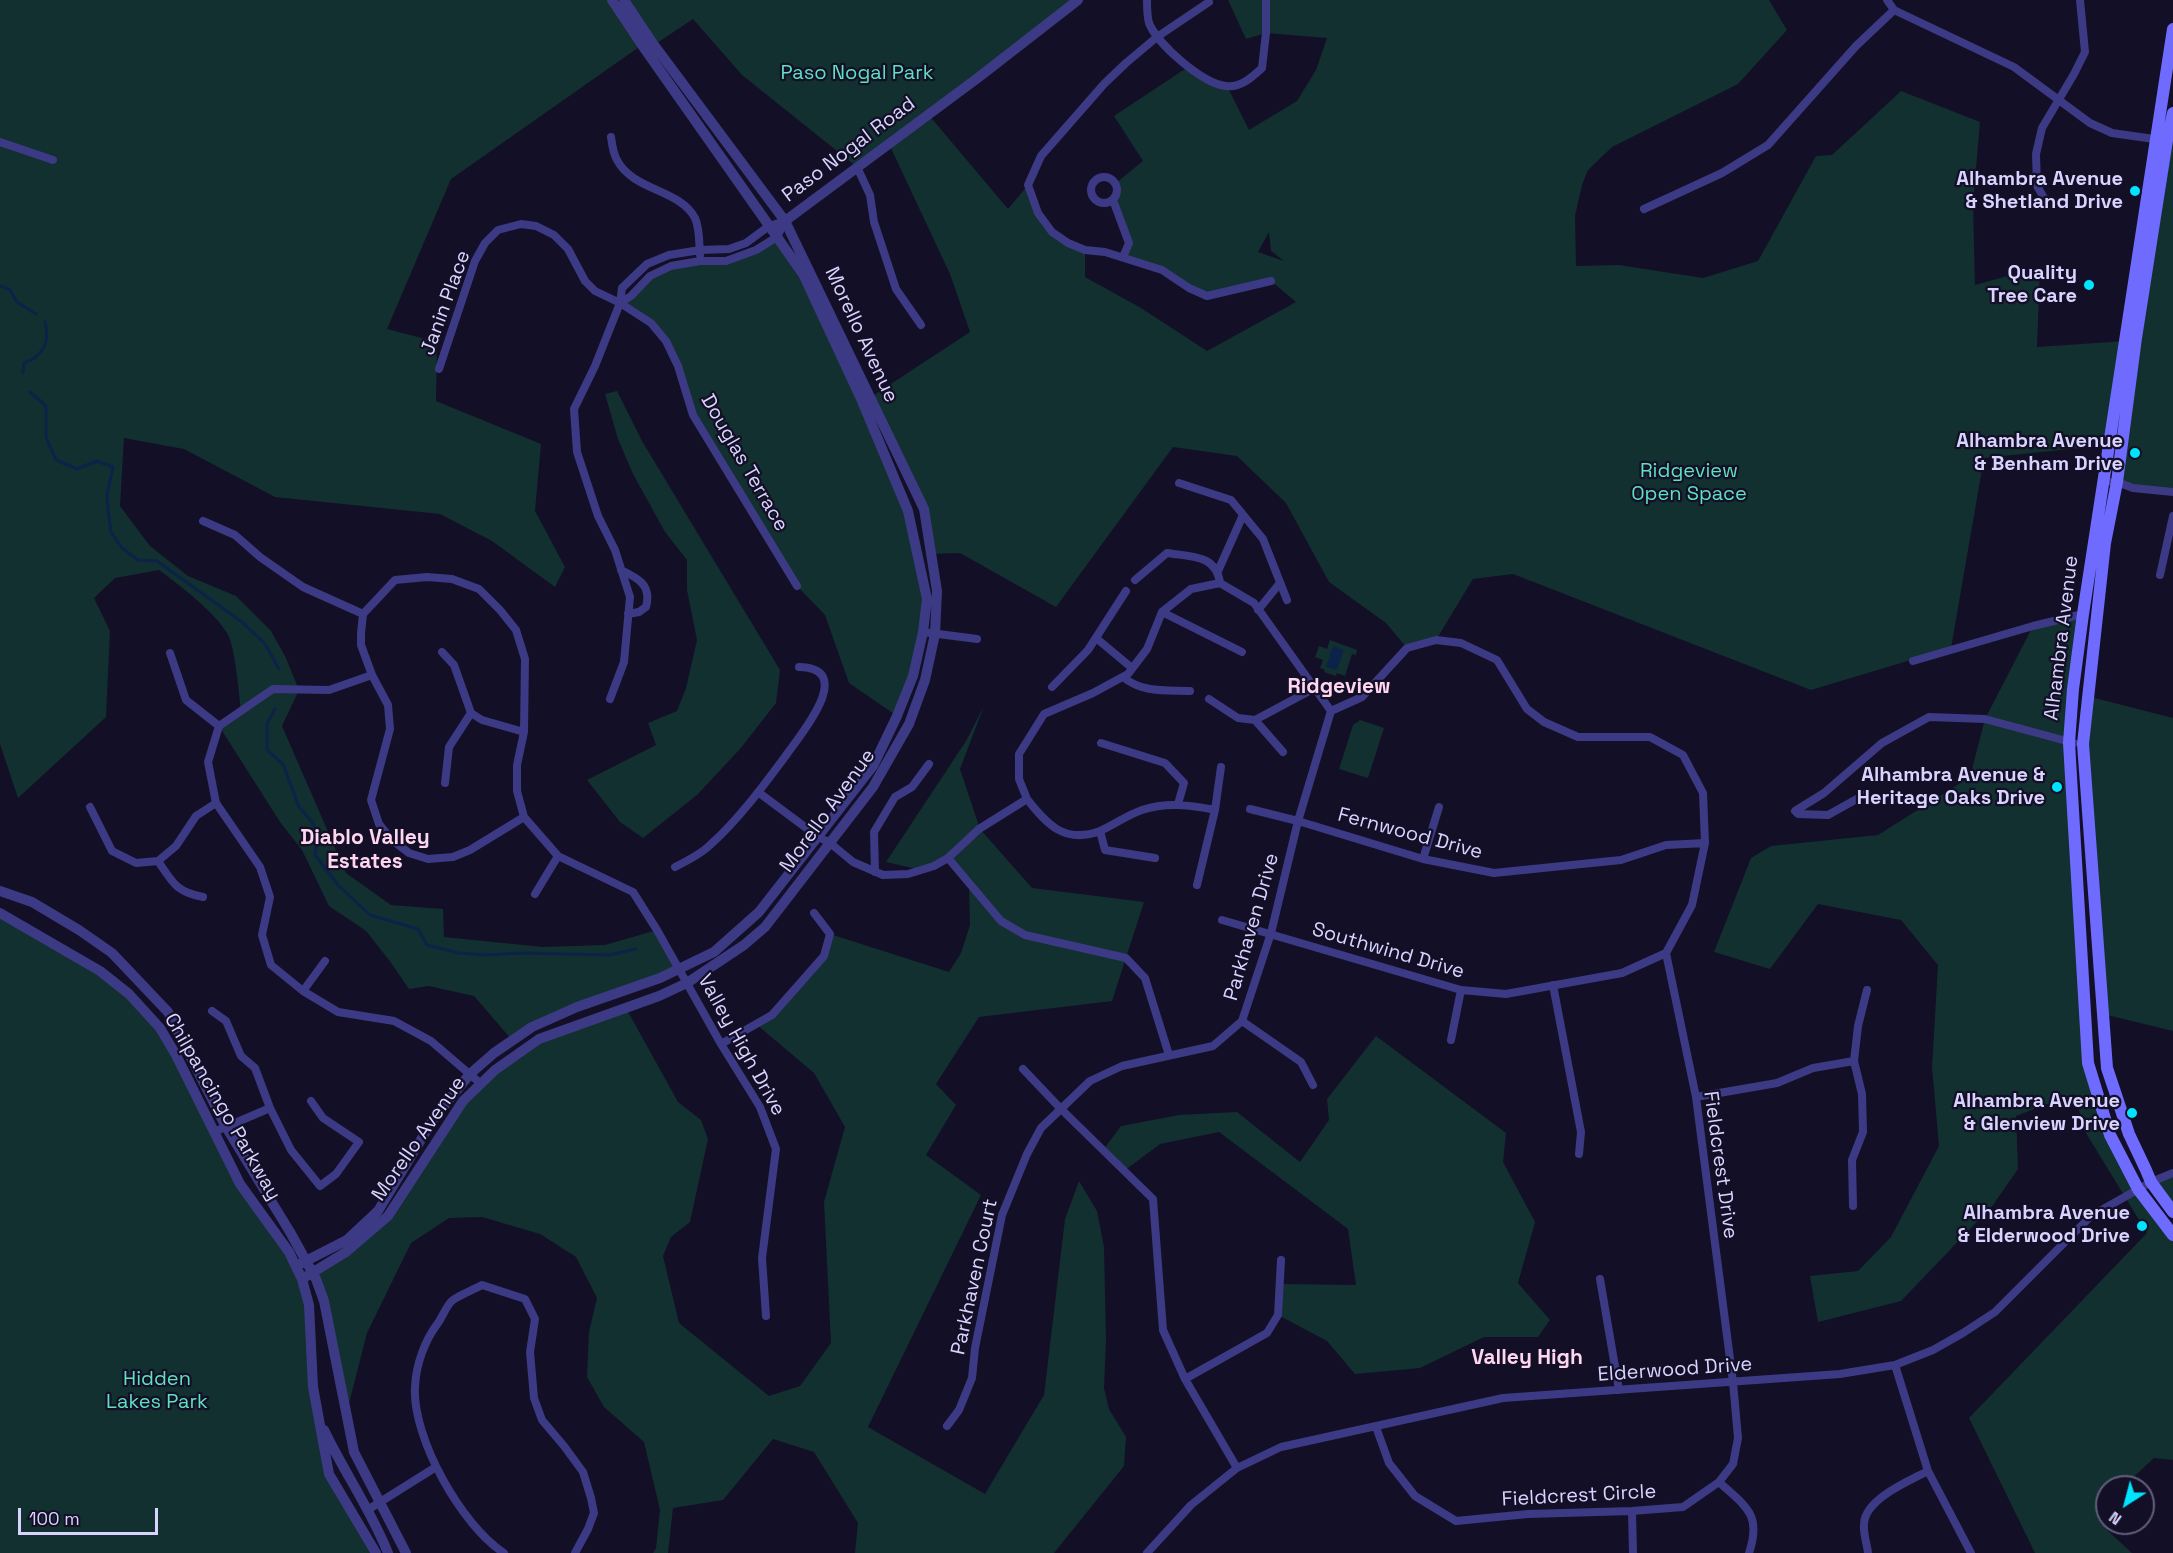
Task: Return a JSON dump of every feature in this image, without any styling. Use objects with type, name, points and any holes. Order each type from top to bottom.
[{"type":"main road","name":"Alhambra Avenue","points":[[2173,29],[2117,482],[2105,543],[2083,744],[2107,1068],[2129,1134],[2151,1182],[2173,1212]]},
{"type":"main road","name":"Alhambra Avenue","points":[[2173,113],[2161,140],[2103,482],[2073,689],[2069,743],[2088,1063],[2110,1135],[2138,1189],[2173,1236]]},
{"type":"street","name":"Morello Avenue","points":[[302,1264],[347,1240],[378,1211],[434,1118],[470,1074],[494,1053],[532,1027],[577,1007],[679,969],[714,952],[759,912],[873,766],[913,676],[923,632],[927,599],[908,511],[862,401],[803,274],[612,0]]},
{"type":"street","name":"Morello Avenue","points":[[302,1279],[346,1251],[388,1216],[463,1101],[480,1083],[539,1039],[687,984],[744,945],[765,927],[873,787],[909,724],[925,680],[936,634],[937,591],[924,509],[785,221],[654,45],[624,0]]},
{"type":"street","name":"Paso Nogal Road","points":[[785,221],[979,77],[1078,0]]},
{"type":"street","points":[[1147,0],[1148,22],[1157,37],[1188,67],[1213,82],[1227,86],[1245,82],[1262,68],[1266,33],[1266,0]]},
{"type":"street","points":[[1887,0],[1894,10],[2014,67],[2090,123],[2112,133],[2161,140]]},
{"type":"street","points":[[2047,203],[2037,186],[2036,154],[2042,128],[2085,52],[2080,0]]},
{"type":"street","points":[[1209,2],[1157,37],[1104,84],[1041,156],[1028,185],[1038,213],[1052,232],[1068,243],[1085,250],[1105,252],[1162,270],[1189,288],[1207,296],[1271,280]]},
{"type":"street","points":[[1644,209],[1722,173],[1768,145],[1856,46],[1894,10]]},
{"type":"street","points":[[611,137],[615,157],[623,170],[635,180],[679,201],[694,215],[698,227],[700,261]]},
{"type":"street","points":[[0,142],[53,160]]},
{"type":"street","points":[[856,167],[870,195],[874,222],[896,289],[921,325]]},
{"type":"street","points":[[1113,200],[1129,243],[1123,257]]},
{"type":"street","points":[[610,699],[624,662],[630,597],[615,550],[598,516],[577,452],[574,409],[596,366],[620,303],[622,288],[647,264],[669,255],[700,250],[729,249],[747,243],[769,226],[785,221]]},
{"type":"street","points":[[620,303],[631,296],[650,276],[671,266],[700,261],[726,261],[756,250],[777,237],[785,221]]},
{"type":"street","name":"Janin Place","points":[[439,369],[475,261],[485,243],[498,230],[521,224],[536,226],[554,235],[568,249],[585,281],[595,291],[620,303]]},
{"type":"street","name":"Douglas Terrace","points":[[620,303],[651,323],[666,341],[678,366],[693,415],[797,586]]},
{"type":"street","points":[[2103,482],[2117,482],[2133,488],[2173,492]]},
{"type":"street","points":[[1179,483],[1231,500],[1263,539],[1287,600]]},
{"type":"street","points":[[1220,583],[1218,571],[1243,515]]},
{"type":"street","points":[[2160,575],[2173,516]]},
{"type":"street","points":[[203,521],[235,535],[260,557],[303,587],[363,614]]},
{"type":"street","points":[[1135,580],[1167,553],[1208,561],[1218,571]]},
{"type":"street","points":[[621,570],[642,581],[648,591],[646,607],[639,612],[628,614]]},
{"type":"street","points":[[524,817],[470,850],[453,857],[428,859],[409,853],[391,839],[379,824],[371,800],[390,729],[388,705],[372,675],[362,645],[363,614],[395,580],[427,577],[452,579],[479,590],[500,610],[516,630],[525,660],[524,732],[517,765],[517,791],[524,817],[558,856],[534,894]]},
{"type":"street","points":[[1215,810],[1178,804],[1142,810],[1100,831],[1076,836],[1046,823],[1027,799],[1019,779],[1019,754],[1044,714],[1123,677],[1147,649],[1162,612],[1191,588],[1220,583],[1254,603],[1332,711],[1362,697],[1407,648],[1436,640],[1461,643],[1497,660],[1527,709],[1544,722],[1578,737],[1650,737],[1683,754],[1703,793],[1705,843],[1692,905],[1666,953]]},
{"type":"street","points":[[1258,610],[1280,584]]},
{"type":"street","points":[[1052,687],[1088,650],[1126,591]]},
{"type":"street","points":[[1162,612],[1242,652]]},
{"type":"street","points":[[1913,661],[2029,627],[2083,614]]},
{"type":"street","points":[[923,632],[977,639]]},
{"type":"street","points":[[1096,638],[1132,668]]},
{"type":"street","points":[[442,652],[454,665],[471,713],[482,720],[524,732]]},
{"type":"street","points":[[170,653],[186,700],[219,726]]},
{"type":"street","points":[[675,867],[709,847],[772,776],[814,718],[824,695],[824,680],[821,675],[809,667],[799,667]]},
{"type":"street","points":[[372,675],[329,690],[273,689],[219,726],[208,762],[216,803],[260,867],[270,897],[262,935],[271,965],[303,992],[338,1012],[394,1021],[431,1041],[480,1083]]},
{"type":"street","points":[[1123,677],[1133,685],[1152,690],[1190,691]]},
{"type":"street","points":[[1209,699],[1238,718],[1255,720],[1315,688]]},
{"type":"street","name":"Parkhaven Drive","points":[[1060,1108],[1090,1081],[1122,1066],[1213,1046],[1242,1021],[1271,933],[1299,820],[1332,711]]},
{"type":"street","points":[[445,783],[449,747],[471,713]]},
{"type":"street","points":[[1864,795],[1828,815],[1798,814],[1795,811],[1824,793],[1882,743],[1929,717],[1985,718],[2069,743],[2083,744]]},
{"type":"street","points":[[1255,720],[1283,752]]},
{"type":"street","points":[[1101,743],[1165,763],[1184,783],[1178,804]]},
{"type":"street","points":[[875,872],[874,832],[895,797],[912,787],[929,764]]},
{"type":"street","points":[[1197,885],[1215,810],[1221,767]]},
{"type":"street","points":[[758,792],[853,862],[883,875],[908,874],[934,866],[948,858],[980,829],[1027,799]]},
{"type":"street","points":[[90,807],[112,851],[136,863],[158,861],[176,846],[196,816],[216,803]]},
{"type":"street","points":[[1423,859],[1439,807]]},
{"type":"street","name":"Fernwood Drive","points":[[1250,809],[1299,820],[1423,859],[1494,873],[1621,860],[1666,845],[1705,843]]},
{"type":"street","points":[[1100,831],[1105,849],[1155,858]]},
{"type":"street","name":"Valley High Drive","points":[[558,856],[633,892],[760,1107],[776,1149],[762,1258],[766,1316]]},
{"type":"street","points":[[948,858],[1001,921],[1025,935],[1126,958],[1145,978],[1169,1055]]},
{"type":"street","points":[[158,861],[173,883],[186,894],[203,897]]},
{"type":"street","name":"Chilpancingo Parkway","points":[[0,891],[32,902],[112,953],[168,1012],[226,1127],[290,1232],[302,1264],[302,1279]]},
{"type":"street","name":"Chilpancingo Parkway","points":[[0,913],[100,971],[129,994],[160,1028],[176,1055],[240,1184],[289,1252],[302,1264]]},
{"type":"street","points":[[721,1044],[772,1014],[824,956],[830,934],[814,913]]},
{"type":"street","name":"Southwind Drive","points":[[1222,920],[1461,990],[1506,994],[1622,973],[1666,953]]},
{"type":"street","name":"Fieldcrest Drive","points":[[1666,953],[1695,1097],[1733,1382]]},
{"type":"street","points":[[303,992],[325,961]]},
{"type":"street","points":[[1553,986],[1581,1132],[1579,1154]]},
{"type":"street","points":[[1451,1040],[1461,990]]},
{"type":"street","points":[[1853,1206],[1852,1160],[1863,1132],[1862,1094],[1854,1061],[1858,1026],[1867,990]]},
{"type":"street","points":[[212,1011],[226,1021],[241,1056],[255,1068],[270,1108],[291,1150],[320,1186],[336,1174],[359,1142],[323,1118],[311,1101]]},
{"type":"street","points":[[1242,1021],[1301,1062],[1313,1084]]},
{"type":"street","points":[[1695,1097],[1777,1083],[1813,1068],[1854,1061]]},
{"type":"street","points":[[1023,1069],[1153,1199],[1163,1330],[1185,1379],[1237,1467]]},
{"type":"street","points":[[214,1132],[270,1108]]},
{"type":"street","name":"Parkhaven Court","points":[[947,1426],[959,1410],[972,1378],[975,1348],[1002,1215],[1027,1154],[1041,1128],[1060,1108]]},
{"type":"street","name":"Elderwood Drive","points":[[1147,1553],[1191,1504],[1237,1467],[1281,1447],[1503,1398],[1840,1374],[1895,1365],[1933,1350],[1995,1312],[2091,1216],[2151,1182],[2173,1173]]},
{"type":"street","points":[[1185,1379],[1267,1333],[1278,1315],[1281,1260]]},
{"type":"street","points":[[302,1264],[313,1273],[324,1301],[354,1452],[406,1553]]},
{"type":"street","points":[[302,1279],[309,1305],[313,1387],[329,1474],[376,1553]]},
{"type":"street","points":[[1600,1279],[1619,1390]]},
{"type":"street","points":[[504,1553],[489,1544],[469,1519],[436,1467],[423,1437],[414,1387],[428,1337],[451,1300],[482,1285],[525,1299],[535,1319],[530,1352],[534,1398],[542,1420],[583,1472],[594,1513],[575,1553]]},
{"type":"street","points":[[1895,1365],[1928,1471],[1971,1553]]},
{"type":"street","name":"Fieldcrest Circle","points":[[1376,1427],[1389,1463],[1415,1496],[1456,1521],[1528,1514],[1683,1507],[1719,1482],[1733,1464],[1738,1438],[1733,1382]]},
{"type":"street","points":[[318,1416],[356,1490],[369,1509],[388,1553]]},
{"type":"street","points":[[369,1509],[436,1467]]},
{"type":"street","points":[[1868,1553],[1863,1523],[1872,1506],[1883,1495],[1928,1471]]},
{"type":"street","points":[[1719,1482],[1743,1504],[1753,1518],[1754,1538],[1749,1553]]},
{"type":"street","points":[[1632,1511],[1633,1553]]},
{"type":"green space","points":[[0,0],[612,0],[642,45],[451,179],[387,329],[437,342],[436,401],[541,444],[535,511],[565,567],[555,587],[492,541],[440,514],[275,497],[184,449],[124,438],[120,506],[150,546],[188,576],[236,596],[271,631],[286,658],[299,690],[282,726],[346,873],[391,905],[443,909],[444,937],[543,947],[605,945],[657,930],[679,969],[512,1040],[474,996],[429,986],[409,989],[366,931],[329,906],[302,850],[280,822],[219,726],[241,711],[230,639],[221,624],[205,607],[159,570],[115,578],[94,598],[110,631],[106,717],[18,798],[0,744]]},
{"type":"green space","points":[[624,0],[1078,0],[928,114],[1008,209],[1028,185],[1052,232],[1085,250],[1085,277],[1141,308],[1207,351],[1296,302],[1271,281],[1207,296],[1162,270],[1123,257],[1129,243],[1113,200],[1117,195],[1116,183],[1143,161],[1114,116],[1188,67],[1227,86],[1249,130],[1297,101],[1316,70],[1327,38],[1266,33],[1246,39],[1228,0],[1769,0],[1787,30],[1738,84],[1612,147],[1588,170],[1575,216],[1576,266],[1619,265],[1703,278],[1758,261],[1816,156],[1832,155],[1901,91],[1980,122],[1973,204],[1975,285],[2040,267],[2037,347],[2126,341],[2109,446],[1984,458],[1951,648],[1811,690],[1513,574],[1473,579],[1436,640],[1407,648],[1386,623],[1329,582],[1286,503],[1237,456],[1173,447],[1056,607],[960,553],[931,554],[923,509],[871,397],[970,332],[950,274],[889,144],[857,167],[742,75],[693,19],[654,45]],"holes":[[[1269,232],[1271,251],[1284,261],[1258,252]]]},
{"type":"green space","points":[[2173,113],[2173,492],[2117,482]]},
{"type":"green space","points":[[777,237],[803,274],[908,511],[927,599],[923,632],[897,716],[849,683],[825,615],[797,586],[693,415],[678,366],[651,323],[620,303],[650,276],[671,266],[726,261]]},
{"type":"green space","points":[[617,391],[642,441],[780,670],[776,703],[740,749],[697,795],[643,838],[620,822],[587,780],[656,745],[648,723],[677,711],[686,688],[697,640],[687,590],[687,560],[665,532],[633,474],[618,439],[605,394]]},
{"type":"green space","points":[[2083,614],[2073,689],[2088,1063],[2110,1135],[2173,1236],[2173,1460],[2154,1458],[2136,1475],[2095,1475],[2095,1535],[2112,1535],[2132,1553],[2035,1553],[1969,1418],[2147,1233],[2086,1133],[2074,1094],[2016,1116],[2018,1169],[1993,1205],[1901,1301],[1818,1322],[1810,1276],[1858,1271],[1891,1237],[1939,1146],[1932,1067],[1938,965],[1901,920],[1818,904],[1770,969],[1714,952],[1751,858],[1771,846],[1878,835],[1970,777],[1985,719],[2033,626]]},
{"type":"green space","points":[[1330,640],[1357,650],[1356,655],[1352,654],[1345,676],[1324,672],[1325,670],[1320,668],[1323,660],[1315,657],[1319,646],[1327,649]]},
{"type":"green space","points":[[2087,696],[2173,718],[2173,1031],[2103,1014],[2083,744]]},
{"type":"green space","points":[[984,706],[960,769],[980,829],[1032,888],[1144,902],[1112,1001],[979,1017],[936,1084],[956,1105],[926,1155],[981,1195],[868,1427],[985,1494],[1044,1395],[1065,1219],[1079,1181],[1097,1211],[1104,1247],[1106,1340],[1104,1388],[1109,1409],[1126,1437],[1124,1466],[1054,1553],[855,1553],[858,1523],[814,1452],[773,1439],[723,1500],[673,1508],[668,1553],[653,1553],[656,1548],[660,1510],[644,1442],[604,1407],[587,1377],[589,1332],[597,1298],[576,1257],[540,1234],[482,1217],[449,1218],[411,1243],[367,1333],[346,1415],[316,1279],[325,1266],[388,1216],[463,1101],[539,1039],[626,1008],[678,1102],[701,1120],[708,1139],[690,1222],[671,1237],[663,1256],[679,1323],[769,1396],[800,1386],[831,1343],[824,1202],[845,1127],[814,1073],[756,1024],[772,1014],[824,956],[830,934],[949,972],[961,953],[970,925],[969,884],[948,859],[921,870],[886,862],[966,741]]},
{"type":"green space","points":[[1360,720],[1384,728],[1368,778],[1339,769],[1353,725]]},
{"type":"green space","name":"Hidden Lakes Park","points":[[0,913],[100,971],[160,1028],[211,1127],[302,1279],[313,1387],[329,1474],[376,1553],[0,1553]]},
{"type":"green space","points":[[1376,1036],[1506,1133],[1503,1162],[1535,1222],[1518,1283],[1550,1320],[1538,1337],[1484,1337],[1420,1368],[1355,1374],[1327,1341],[1278,1315],[1280,1284],[1356,1285],[1348,1229],[1219,1132],[1160,1144],[1124,1171],[1103,1150],[1121,1126],[1179,1115],[1237,1112],[1300,1162],[1329,1120],[1327,1099]]},
{"type":"green space","points":[[2173,1173],[2173,1212],[2151,1182]]},
{"type":"water","points":[[1333,646],[1344,650],[1337,670],[1326,667]]},
{"type":"waterway","points":[[0,286],[10,290],[17,302],[36,314]]},
{"type":"waterway","points":[[23,373],[24,363],[31,360],[44,347],[47,335],[45,322]]},
{"type":"waterway","points":[[30,392],[46,406],[46,437],[56,460],[77,469],[97,461],[113,467],[107,495],[108,510],[111,532],[122,548],[138,560],[157,561],[242,622],[265,644],[279,669]]},
{"type":"waterway","points":[[275,709],[267,724],[267,750],[283,764],[299,807],[312,822],[318,835],[315,855],[338,885],[370,915],[418,929],[427,945],[458,953],[609,955],[636,949]]},
{"type":"place","name":"Alhambra Avenue & Shetland Drive","points":[[2135,191]]},
{"type":"place","name":"Quality Tree Care","points":[[2089,285]]},
{"type":"place","name":"Alhambra Avenue & Benham Drive","points":[[2135,453]]},
{"type":"place","name":"Alhambra Avenue & Heritage Oaks Drive","points":[[2057,787]]},
{"type":"place","name":"Alhambra Avenue & Glenview Drive","points":[[2132,1113]]},
{"type":"place","name":"Alhambra Avenue & Elderwood Drive","points":[[2142,1226]]},
{"type":"district","name":"Ridgeview","points":[[1339,687]]},
{"type":"district","name":"Diablo Valley Estates","points":[[365,850]]},
{"type":"district","name":"Valley High","points":[[1527,1358]]},
{"type":"park label","name":"Paso Nogal Park","points":[[857,74]]},
{"type":"park label","name":"Ridgeview Open Space","points":[[1689,484]]}]
